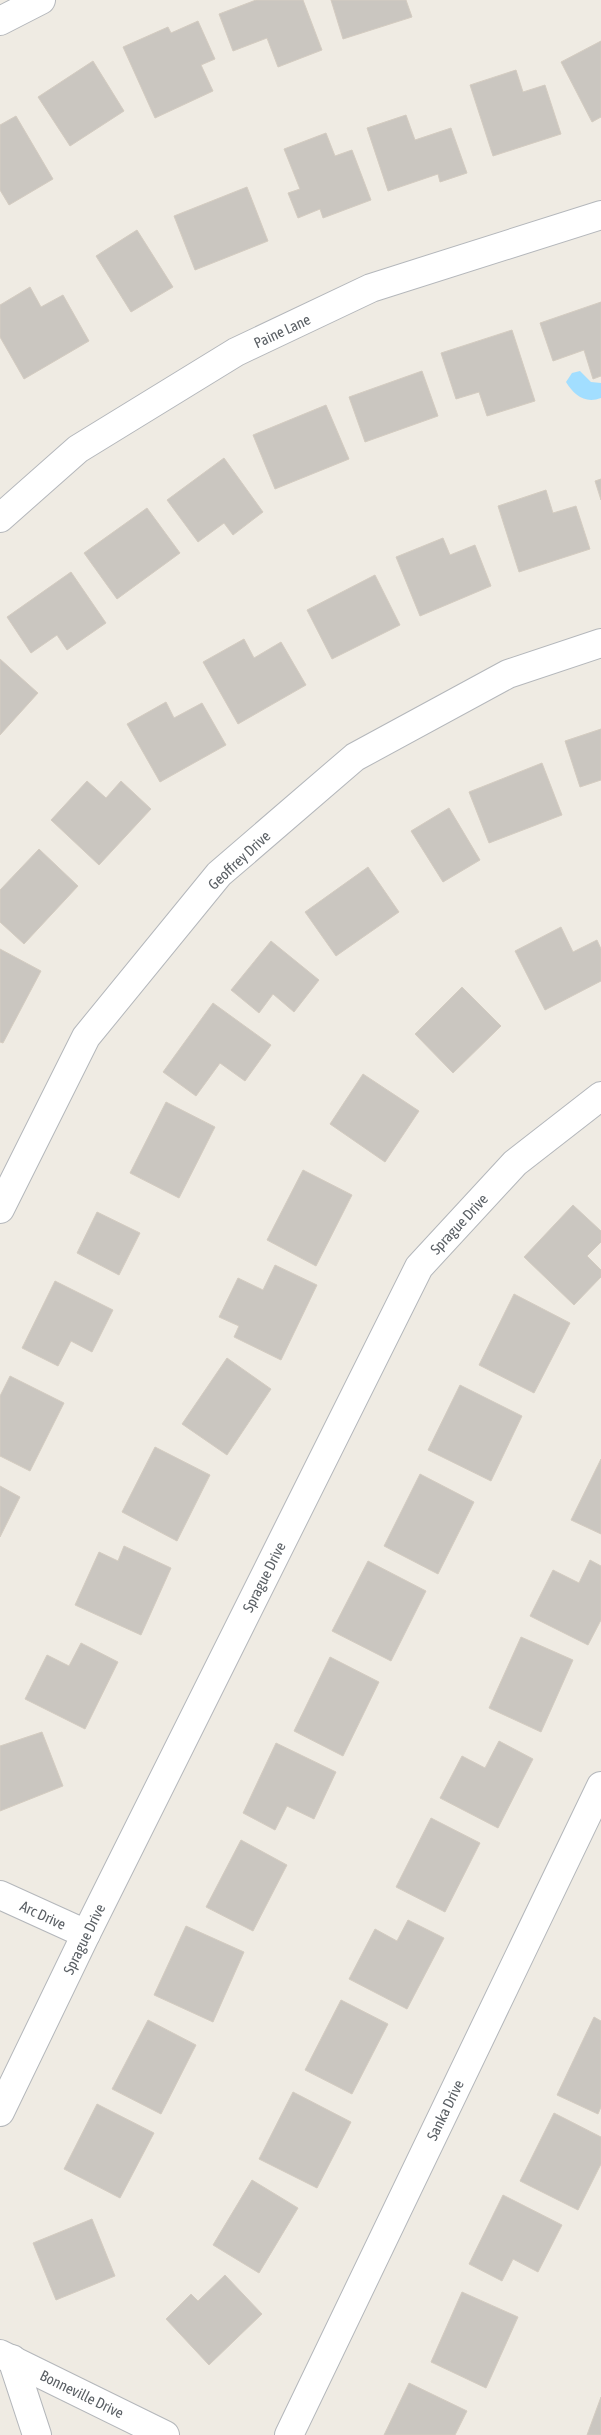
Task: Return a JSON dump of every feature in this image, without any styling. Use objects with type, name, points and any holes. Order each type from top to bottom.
[{"type":"street","points":[[0,21],[41,0]]},
{"type":"street","name":"Paine Lane","points":[[0,518],[78,449],[236,352],[371,288],[601,215]]},
{"type":"street","name":"Geoffrey Drive","points":[[0,1209],[86,1036],[219,874],[355,757],[508,674],[601,644]]},
{"type":"street","name":"Sprague Drive","points":[[0,2112],[86,1934],[420,1267],[515,1163],[601,1096]]},
{"type":"street","name":"Sanka Drive","points":[[289,2435],[601,1786]]},
{"type":"street","name":"Arc Drive","points":[[0,1895],[86,1934]]},
{"type":"street","points":[[6,2356],[37,2435]]},
{"type":"street","name":"Bonneville Drive","points":[[6,2356],[165,2435]]},
{"type":"water","points":[[580,371],[591,382],[601,383],[601,398],[595,400],[585,399],[569,387],[566,382],[572,373]]},
{"type":"building","points":[[256,0],[303,0],[322,50],[278,67],[267,38],[233,51],[219,14]]},
{"type":"building","points":[[331,0],[406,0],[412,17],[343,39]]},
{"type":"building","points":[[198,21],[215,59],[201,65],[213,91],[155,118],[123,47],[168,27],[171,33]]},
{"type":"building","points":[[601,41],[601,117],[592,122],[561,62]]},
{"type":"building","points":[[93,61],[124,111],[70,146],[38,97]]},
{"type":"building","points":[[516,70],[523,92],[545,85],[561,134],[493,156],[470,85]]},
{"type":"building","points":[[406,115],[415,140],[451,128],[467,173],[440,182],[438,174],[388,191],[367,128]]},
{"type":"building","points":[[16,116],[53,179],[9,205],[0,190],[0,125]]},
{"type":"building","points":[[326,133],[335,156],[352,150],[371,200],[323,218],[320,209],[298,218],[288,193],[300,189],[284,149]]},
{"type":"building","points":[[247,187],[268,241],[195,270],[174,216]]},
{"type":"building","points":[[137,230],[173,287],[131,312],[96,256]]},
{"type":"building","points":[[30,287],[41,307],[63,295],[89,341],[24,379],[0,337],[0,305]]},
{"type":"building","points":[[601,302],[601,376],[593,379],[584,350],[553,361],[540,323]]},
{"type":"building","points":[[512,330],[535,401],[487,416],[479,392],[456,399],[441,353]]},
{"type":"building","points":[[422,371],[438,416],[365,442],[349,397]]},
{"type":"building","points":[[326,405],[349,459],[275,489],[253,435]]},
{"type":"building","points":[[224,458],[263,512],[233,535],[224,523],[198,542],[167,500]]},
{"type":"building","points":[[601,479],[601,500],[595,481]]},
{"type":"building","points":[[546,490],[553,513],[576,506],[590,549],[519,572],[498,506]]},
{"type":"building","points":[[147,508],[180,553],[117,599],[84,553]]},
{"type":"building","points":[[443,538],[450,555],[475,545],[491,586],[420,616],[396,557]]},
{"type":"building","points":[[71,572],[106,623],[67,650],[57,635],[31,653],[7,617]]},
{"type":"building","points":[[375,575],[400,625],[332,659],[307,610]]},
{"type":"building","points":[[244,639],[254,658],[281,642],[306,685],[238,724],[203,662]]},
{"type":"building","points":[[0,659],[38,693],[0,735]]},
{"type":"building","points":[[166,702],[174,718],[202,703],[226,745],[160,782],[127,724]]},
{"type":"building","points":[[601,729],[601,780],[580,787],[565,741]]},
{"type":"building","points":[[542,763],[562,815],[489,843],[469,792]]},
{"type":"building","points":[[87,781],[106,798],[121,781],[151,809],[99,865],[51,820]]},
{"type":"building","points":[[449,808],[480,860],[443,882],[411,831]]},
{"type":"building","points":[[39,849],[78,886],[24,944],[0,922],[0,890]]},
{"type":"building","points":[[368,867],[399,912],[336,956],[305,912]]},
{"type":"building","points":[[561,927],[573,952],[597,940],[601,949],[601,981],[545,1010],[515,951]]},
{"type":"building","points":[[271,941],[319,980],[294,1012],[273,994],[259,1013],[231,990]]},
{"type":"building","points":[[0,949],[41,971],[3,1043],[0,1042]]},
{"type":"building","points":[[462,987],[501,1026],[453,1073],[415,1034]]},
{"type":"building","points":[[213,1003],[271,1045],[245,1081],[220,1063],[196,1096],[163,1072]]},
{"type":"building","points":[[363,1074],[419,1111],[385,1162],[330,1124]]},
{"type":"building","points":[[166,1102],[215,1127],[179,1198],[130,1173]]},
{"type":"building","points":[[303,1170],[352,1195],[316,1266],[267,1240]]},
{"type":"building","points":[[573,1205],[601,1231],[601,1242],[587,1256],[601,1270],[601,1277],[574,1305],[524,1257]]},
{"type":"building","points":[[97,1212],[140,1233],[119,1275],[77,1253]]},
{"type":"building","points":[[275,1265],[317,1285],[281,1360],[234,1337],[239,1326],[219,1317],[238,1278],[263,1290]]},
{"type":"building","points":[[55,1281],[113,1310],[92,1352],[71,1341],[58,1366],[22,1348]]},
{"type":"building","points":[[514,1294],[570,1323],[534,1393],[479,1365]]},
{"type":"building","points":[[227,1358],[271,1389],[227,1455],[182,1424]]},
{"type":"building","points":[[10,1376],[64,1403],[30,1471],[0,1456],[0,1396]]},
{"type":"building","points":[[460,1385],[522,1416],[491,1481],[428,1450]]},
{"type":"building","points":[[155,1447],[210,1475],[177,1541],[122,1512]]},
{"type":"building","points":[[601,1459],[601,1534],[571,1520]]},
{"type":"building","points":[[420,1474],[474,1502],[438,1574],[384,1546]]},
{"type":"building","points":[[0,1486],[20,1497],[0,1537]]},
{"type":"building","points":[[124,1546],[171,1568],[141,1635],[75,1605],[99,1552],[118,1561]]},
{"type":"building","points":[[590,1560],[601,1566],[601,1620],[588,1645],[530,1616],[553,1570],[579,1583]]},
{"type":"building","points":[[368,1561],[426,1591],[391,1661],[332,1631]]},
{"type":"building","points":[[521,1637],[573,1660],[541,1732],[489,1708]]},
{"type":"building","points":[[81,1643],[118,1662],[85,1729],[25,1699],[47,1655],[69,1666]]},
{"type":"building","points":[[330,1657],[379,1682],[343,1756],[294,1731]]},
{"type":"building","points":[[42,1732],[63,1786],[0,1811],[0,1746]]},
{"type":"building","points":[[499,1741],[533,1759],[498,1828],[440,1798],[462,1756],[485,1768]]},
{"type":"building","points":[[276,1743],[336,1772],[314,1819],[287,1806],[275,1830],[243,1813]]},
{"type":"building","points":[[431,1818],[480,1843],[445,1912],[396,1887]]},
{"type":"building","points":[[241,1840],[287,1865],[253,1931],[206,1907]]},
{"type":"building","points":[[408,1920],[444,1938],[407,2009],[349,1979],[375,1929],[397,1941]]},
{"type":"building","points":[[186,1926],[244,1952],[213,2022],[154,1995]]},
{"type":"building","points":[[341,2000],[388,2024],[352,2094],[305,2070]]},
{"type":"building","points":[[594,2017],[601,2021],[601,2107],[598,2114],[557,2095]]},
{"type":"building","points":[[148,2020],[196,2045],[161,2114],[112,2089]]},
{"type":"building","points":[[293,2092],[351,2122],[317,2188],[259,2159]]},
{"type":"building","points":[[97,2104],[154,2133],[120,2198],[64,2169]]},
{"type":"building","points":[[554,2113],[601,2137],[601,2164],[578,2210],[520,2181]]},
{"type":"building","points":[[252,2180],[298,2208],[259,2273],[213,2245]]},
{"type":"building","points":[[503,2195],[562,2225],[538,2272],[513,2259],[502,2281],[469,2264]]},
{"type":"building","points":[[92,2219],[115,2276],[56,2300],[33,2243]]},
{"type":"building","points":[[225,2275],[262,2314],[209,2365],[166,2319],[191,2294],[198,2301]]},
{"type":"building","points":[[462,2292],[518,2317],[486,2388],[431,2362]]},
{"type":"building","points":[[409,2383],[467,2411],[455,2435],[384,2435]]},
{"type":"building","points":[[601,2397],[601,2435],[587,2435]]}]
